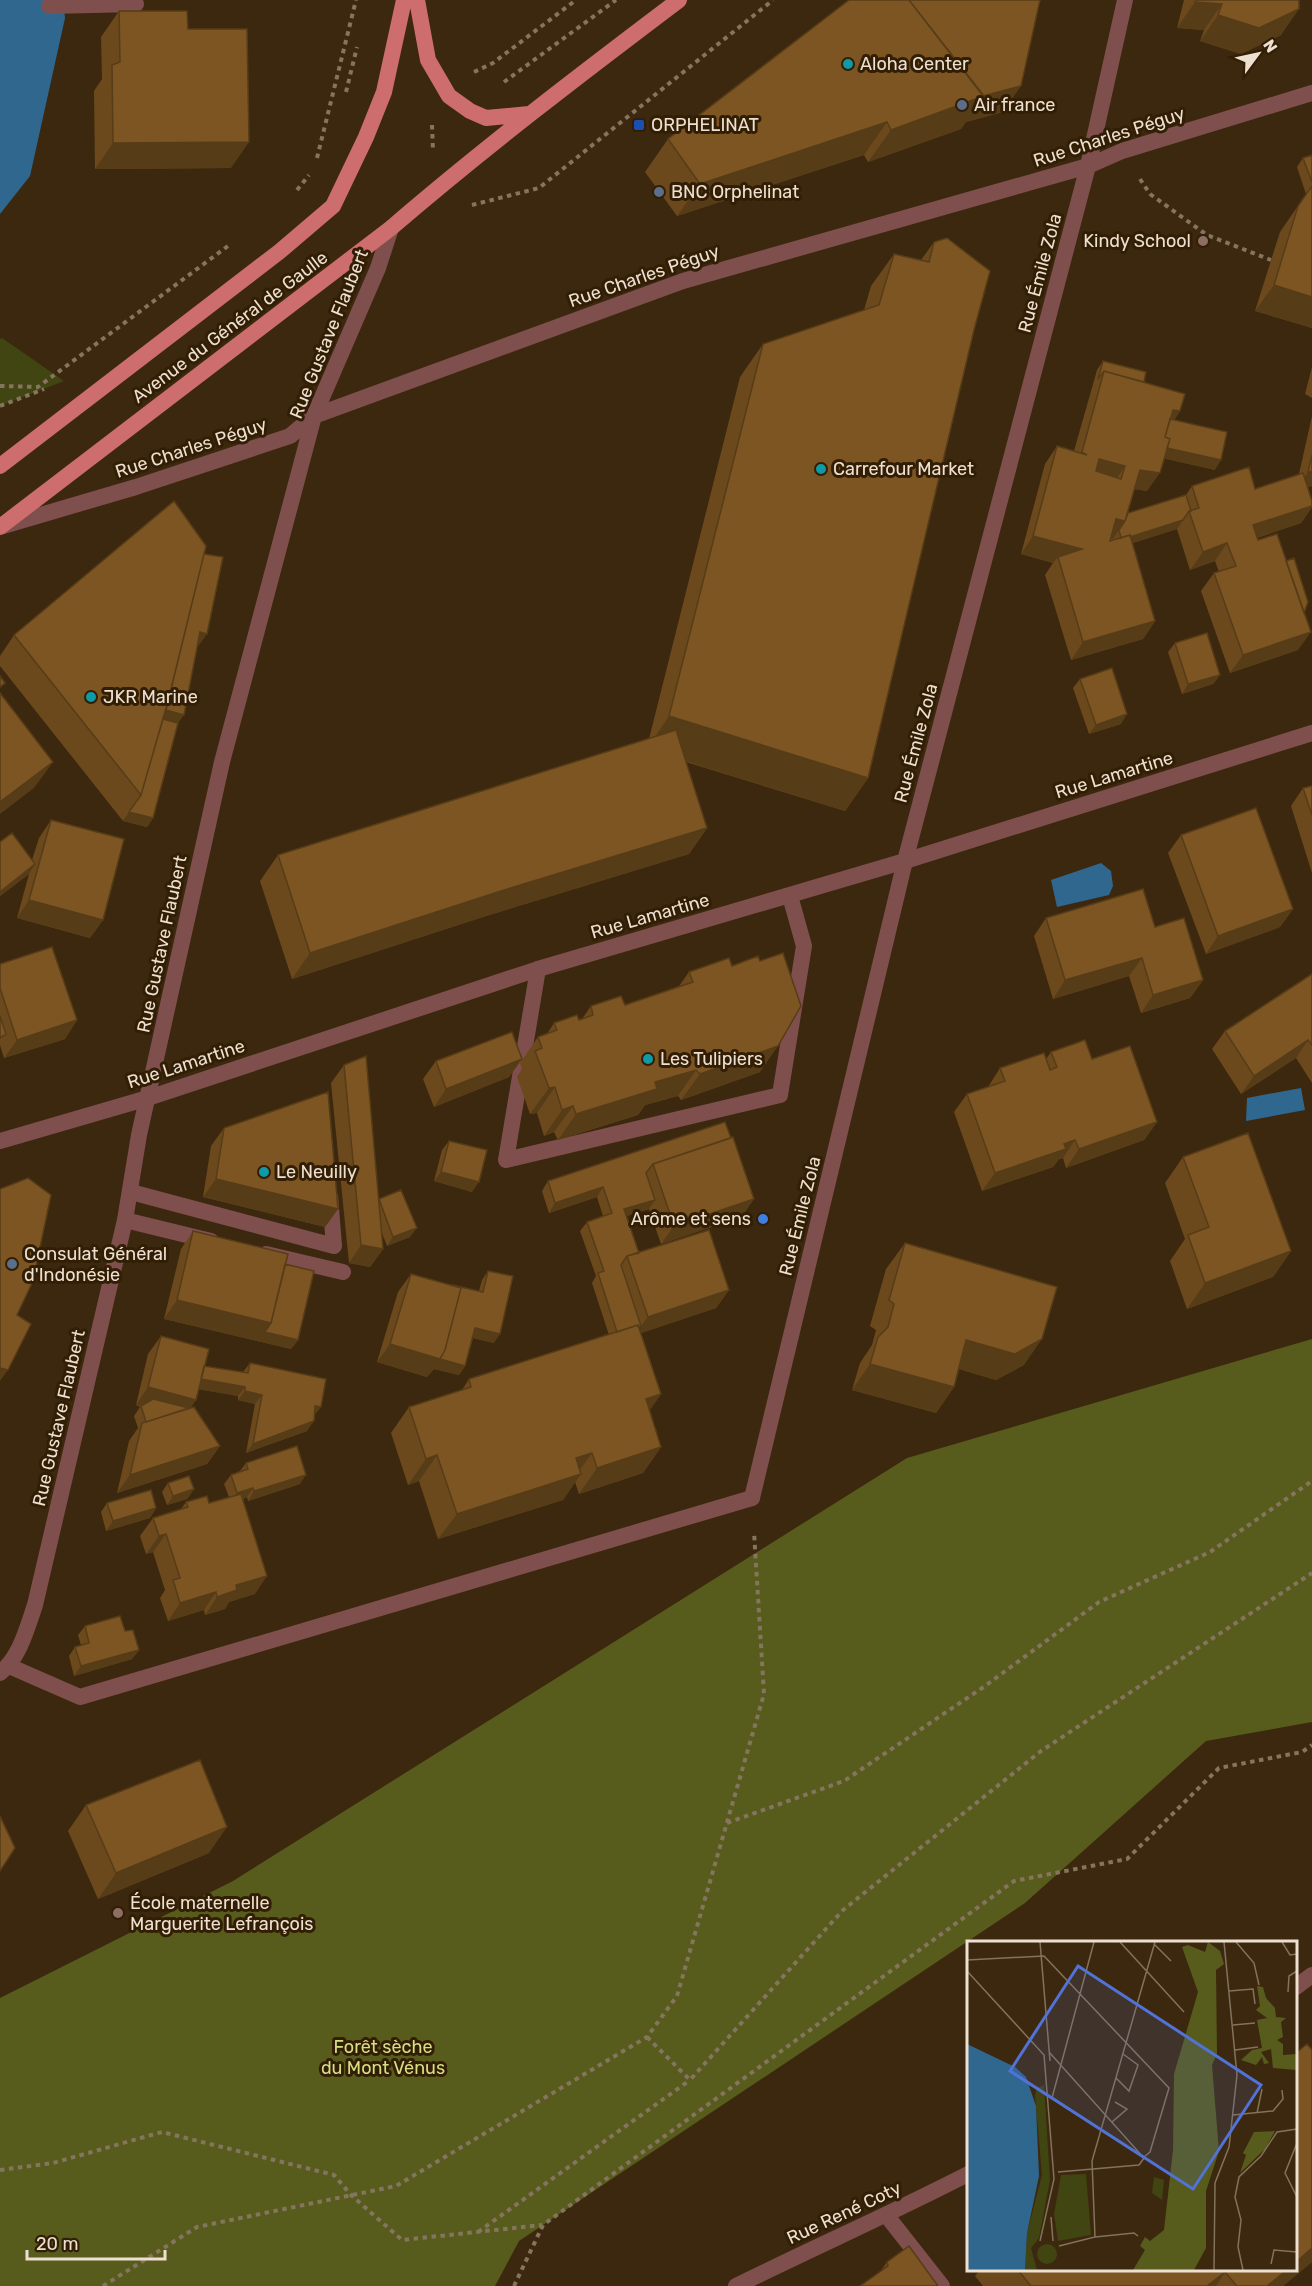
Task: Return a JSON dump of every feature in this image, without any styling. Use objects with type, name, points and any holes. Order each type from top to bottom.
[{"type":"main road","name":"Avenue du Général de Gaulle","points":[[0,466],[270,259],[333,206],[366,137],[384,92],[404,0]]},
{"type":"main road","points":[[417,0],[428,60],[449,96],[470,111],[486,118],[529,114]]},
{"type":"main road","name":"Avenue du Général de Gaulle","points":[[0,527],[392,228],[529,114],[679,0]]},
{"type":"street","name":"Rue Émile Zola","points":[[752,1498],[905,861],[1088,166],[1125,0]]},
{"type":"street","points":[[49,6],[136,4]]},
{"type":"street","name":"Rue Charles Péguy","points":[[0,527],[136,487],[290,436],[314,416],[683,280],[1088,166],[1122,151],[1312,93]]},
{"type":"street","name":"Rue Gustave Flaubert","points":[[4,1670],[22,1641],[35,1605],[125,1220],[139,1135],[222,762],[314,416],[378,268],[392,228]]},
{"type":"street","name":"Rue Lamartine","points":[[0,1141],[148,1098],[538,969],[905,861],[1312,733]]},
{"type":"street","points":[[538,969],[506,1161],[780,1095],[804,945],[790,896]]},
{"type":"street","points":[[131,1192],[334,1246],[328,1179]]},
{"type":"street","points":[[125,1220],[229,1245]]},
{"type":"street","points":[[252,1251],[343,1272]]},
{"type":"street","points":[[4,1670],[80,1697],[752,1498]]},
{"type":"street","points":[[1297,1987],[1312,1976]]},
{"type":"street","name":"Rue René Coty","points":[[736,2286],[887,2216],[967,2175]]},
{"type":"street","points":[[887,2216],[942,2286]]},
{"type":"path","points":[[296,192],[315,168],[356,0]]},
{"type":"path","points":[[468,63],[473,72],[493,63],[576,0]]},
{"type":"path","points":[[503,83],[616,0]]},
{"type":"path","points":[[465,209],[472,205],[539,188],[773,0]]},
{"type":"path","points":[[344,97],[358,43]]},
{"type":"path","points":[[432,122],[433,152]]},
{"type":"path","points":[[1122,151],[1150,194],[1207,235],[1271,260]]},
{"type":"path","points":[[0,386],[38,387],[234,242]]},
{"type":"path","points":[[0,406],[53,385]]},
{"type":"path","points":[[727,1823],[844,1781],[985,1686],[1099,1602],[1210,1552],[1312,1481]]},
{"type":"path","points":[[104,2286],[197,2227],[396,2186],[646,2037],[677,1996],[764,1694],[752,1498]]},
{"type":"path","points":[[478,2232],[690,2080],[843,1910],[1041,1751],[1312,1573]]},
{"type":"path","points":[[514,2286],[543,2225],[1014,1881],[1127,1859],[1219,1768],[1302,1752],[1312,1745]]},
{"type":"path","points":[[646,2037],[690,2080]]},
{"type":"path","points":[[0,2170],[54,2163],[162,2132],[334,2175],[351,2195],[402,2241],[543,2225]]},
{"type":"green space","points":[[2,338],[64,381],[0,406],[0,339]]},
{"type":"green space","name":"Forêt sèche du Mont Vénus","points":[[1312,1339],[1312,1722],[1206,1741],[1025,1903],[519,2241],[495,2286],[0,2286],[0,1998],[233,1881],[907,1458]]},
{"type":"water","points":[[0,0],[63,0],[65,18],[30,176],[0,214]]},
{"type":"water","points":[[1101,863],[1111,871],[1113,886],[1109,895],[1057,907],[1051,880]]},
{"type":"water","points":[[1301,1088],[1305,1110],[1246,1121],[1247,1098]]},
{"type":"building","name":"Aloha Center","points":[[849,0],[909,0],[984,96],[891,130],[887,122],[700,184],[668,139]]},
{"type":"building","points":[[909,0],[1040,0],[1021,86],[983,96]]},
{"type":"building","points":[[1196,0],[1299,0],[1299,9],[1259,28],[1218,15],[1222,4],[1195,2]]},
{"type":"building","points":[[119,11],[187,11],[188,29],[247,29],[249,142],[113,143],[112,65],[120,62]]},
{"type":"building","points":[[1312,155],[1312,182],[1303,158]]},
{"type":"building","points":[[1312,186],[1312,297],[1274,285],[1298,206]]},
{"type":"building","name":"Carrefour Market","points":[[947,238],[990,271],[868,778],[669,716],[763,344],[879,305],[894,254],[929,262],[934,242]]},
{"type":"building","points":[[1103,361],[1146,372],[1144,382],[1104,371],[1098,379]]},
{"type":"building","points":[[1104,371],[1185,394],[1180,411],[1173,410],[1165,437],[1170,439],[1160,473],[1140,470],[1125,521],[1116,519],[1110,541],[1130,535],[1155,621],[1083,642],[1058,557],[1082,549],[1033,536],[1057,446],[1087,455],[1082,452]],"holes":[[[1099,459],[1125,466],[1121,479],[1096,471]]]},
{"type":"building","points":[[1170,419],[1227,432],[1221,460],[1167,448],[1170,439],[1165,437]]},
{"type":"building","points":[[1312,455],[1312,471],[1308,472]]},
{"type":"building","points":[[1249,467],[1255,489],[1303,473],[1312,506],[1253,525],[1258,540],[1277,534],[1311,632],[1243,655],[1214,573],[1236,566],[1227,543],[1203,552],[1189,511],[1199,508],[1192,486]]},
{"type":"building","points":[[1186,495],[1191,511],[1183,520],[1121,538],[1119,530],[1128,513]]},
{"type":"building","name":"JKR Marine","points":[[174,501],[206,546],[168,701],[141,795],[14,635]]},
{"type":"building","points":[[204,554],[223,557],[207,634],[200,632],[184,715],[166,710]]},
{"type":"building","points":[[1294,558],[1308,602],[1304,613],[1286,561]]},
{"type":"building","points":[[1207,633],[1220,675],[1188,684],[1175,643]]},
{"type":"building","points":[[1112,668],[1127,714],[1096,725],[1080,679]]},
{"type":"building","points":[[0,676],[5,683],[0,687]]},
{"type":"building","points":[[0,693],[53,762],[0,802]]},
{"type":"building","points":[[163,719],[178,723],[153,818],[129,812],[141,795]]},
{"type":"building","points":[[676,730],[707,828],[310,953],[278,855]]},
{"type":"building","points":[[1312,786],[1312,815],[1303,788]]},
{"type":"building","points":[[1256,808],[1293,909],[1218,936],[1181,835]]},
{"type":"building","points":[[51,820],[124,839],[103,920],[29,900]]},
{"type":"building","points":[[12,833],[35,864],[0,892],[0,842]]},
{"type":"building","points":[[1143,889],[1155,927],[1184,918],[1203,980],[1153,995],[1142,958],[1065,980],[1046,918]]},
{"type":"building","points":[[52,947],[77,1020],[17,1040],[0,988],[0,964]]},
{"type":"building","name":"Les Tulipiers","points":[[783,953],[801,1006],[778,1046],[700,1074],[696,1070],[655,1082],[657,1089],[576,1114],[573,1106],[562,1110],[555,1087],[549,1088],[535,1051],[542,1048],[538,1037],[557,1030],[554,1023],[577,1015],[579,1020],[593,1015],[591,1006],[621,996],[625,1005],[693,982],[689,972],[729,958],[732,966],[758,956],[760,961]]},
{"type":"building","points":[[1312,974],[1312,1045],[1308,1040],[1254,1076],[1225,1031]]},
{"type":"building","points":[[0,1016],[6,1034],[0,1038]]},
{"type":"building","points":[[512,1032],[522,1059],[446,1089],[436,1061]]},
{"type":"building","points":[[1085,1040],[1092,1059],[1130,1046],[1157,1122],[1079,1149],[1075,1140],[1064,1144],[1066,1149],[995,1173],[967,1094],[1005,1081],[1000,1068],[1044,1053],[1050,1070],[1057,1067],[1051,1052]]},
{"type":"building","points":[[366,1056],[383,1249],[361,1245],[344,1065]]},
{"type":"building","name":"Le Neuilly","points":[[328,1092],[338,1209],[216,1179],[224,1128]]},
{"type":"building","points":[[725,1122],[731,1138],[653,1164],[646,1173],[655,1200],[624,1209],[639,1253],[627,1256],[621,1265],[641,1326],[617,1332],[598,1273],[604,1271],[587,1222],[612,1213],[603,1187],[555,1203],[548,1181]]},
{"type":"building","points":[[1248,1133],[1291,1251],[1205,1283],[1188,1235],[1209,1227],[1183,1157]]},
{"type":"building","points":[[733,1137],[754,1199],[674,1226],[653,1164]]},
{"type":"building","points":[[449,1141],[487,1150],[479,1182],[441,1172]]},
{"type":"building","points":[[28,1178],[51,1195],[33,1281],[17,1315],[31,1324],[8,1370],[0,1368],[0,1189]]},
{"type":"building","points":[[401,1190],[417,1228],[393,1237],[379,1199]]},
{"type":"building","points":[[709,1230],[729,1290],[648,1317],[627,1256]]},
{"type":"building","points":[[193,1231],[288,1254],[271,1323],[177,1300]]},
{"type":"building","points":[[905,1243],[1057,1287],[1042,1339],[1015,1354],[966,1340],[954,1387],[870,1364],[878,1337],[888,1327],[894,1304],[889,1300]]},
{"type":"building","points":[[285,1264],[314,1271],[298,1340],[265,1332],[271,1323]]},
{"type":"building","points":[[488,1271],[513,1276],[500,1334],[475,1328],[465,1366],[440,1359],[445,1350],[461,1288],[452,1285],[483,1292]]},
{"type":"building","points":[[411,1274],[461,1288],[445,1350],[440,1359],[390,1344]]},
{"type":"building","points":[[638,1325],[661,1394],[646,1399],[661,1447],[597,1468],[592,1453],[576,1458],[581,1474],[457,1514],[437,1455],[426,1459],[409,1407],[471,1387],[469,1379]]},
{"type":"building","points":[[161,1336],[209,1349],[196,1400],[148,1387]]},
{"type":"building","points":[[250,1363],[326,1379],[321,1407],[315,1406],[314,1421],[253,1444],[262,1395],[245,1391],[245,1387],[201,1379],[204,1366],[248,1373]]},
{"type":"building","points":[[153,1399],[189,1408],[146,1422],[141,1406]]},
{"type":"building","points":[[194,1407],[220,1446],[130,1475],[142,1423]]},
{"type":"building","points":[[297,1446],[306,1475],[254,1491],[253,1488],[237,1493],[231,1475],[248,1469],[246,1463]]},
{"type":"building","points":[[189,1476],[194,1489],[173,1496],[168,1483]]},
{"type":"building","points":[[151,1490],[156,1508],[113,1521],[107,1503]]},
{"type":"building","points":[[241,1494],[267,1576],[236,1585],[237,1590],[217,1597],[216,1592],[180,1603],[173,1580],[180,1578],[166,1534],[159,1536],[153,1518],[188,1507],[186,1502],[207,1496],[209,1503]]},
{"type":"building","points":[[120,1616],[125,1631],[133,1630],[139,1650],[81,1666],[75,1647],[89,1643],[85,1626]]},
{"type":"building","points":[[200,1760],[227,1827],[116,1873],[86,1805]]},
{"type":"building","points":[[0,1816],[15,1848],[0,1871]]},
{"type":"building","points":[[1307,2044],[1312,2050],[1312,2248],[1297,2261],[1297,2052]]},
{"type":"building","points":[[909,2246],[938,2286],[860,2286],[888,2266],[887,2262]]},
{"type":"building","points":[[1019,2271],[1286,2271],[1267,2286],[1237,2286],[1225,2272],[1207,2286],[1031,2286]]},
{"type":"place","name":"Aloha Center","points":[[848,64]]},
{"type":"place","name":"Air france","points":[[962,105]]},
{"type":"place","name":"ORPHELINAT","points":[[639,125]]},
{"type":"place","name":"BNC Orphelinat","points":[[659,192]]},
{"type":"place","name":"Kindy School","points":[[1203,241]]},
{"type":"place","name":"Carrefour Market","points":[[821,469]]},
{"type":"place","name":"JKR Marine","points":[[91,697]]},
{"type":"place","name":"Les Tulipiers","points":[[648,1059]]},
{"type":"place","name":"Le Neuilly","points":[[264,1172]]},
{"type":"place","name":"Arôme et sens","points":[[763,1219]]},
{"type":"place","name":"Consulat Général d'Indonésie","points":[[12,1264]]},
{"type":"place","name":"École maternelle Marguerite Lefrançois","points":[[118,1913]]}]
